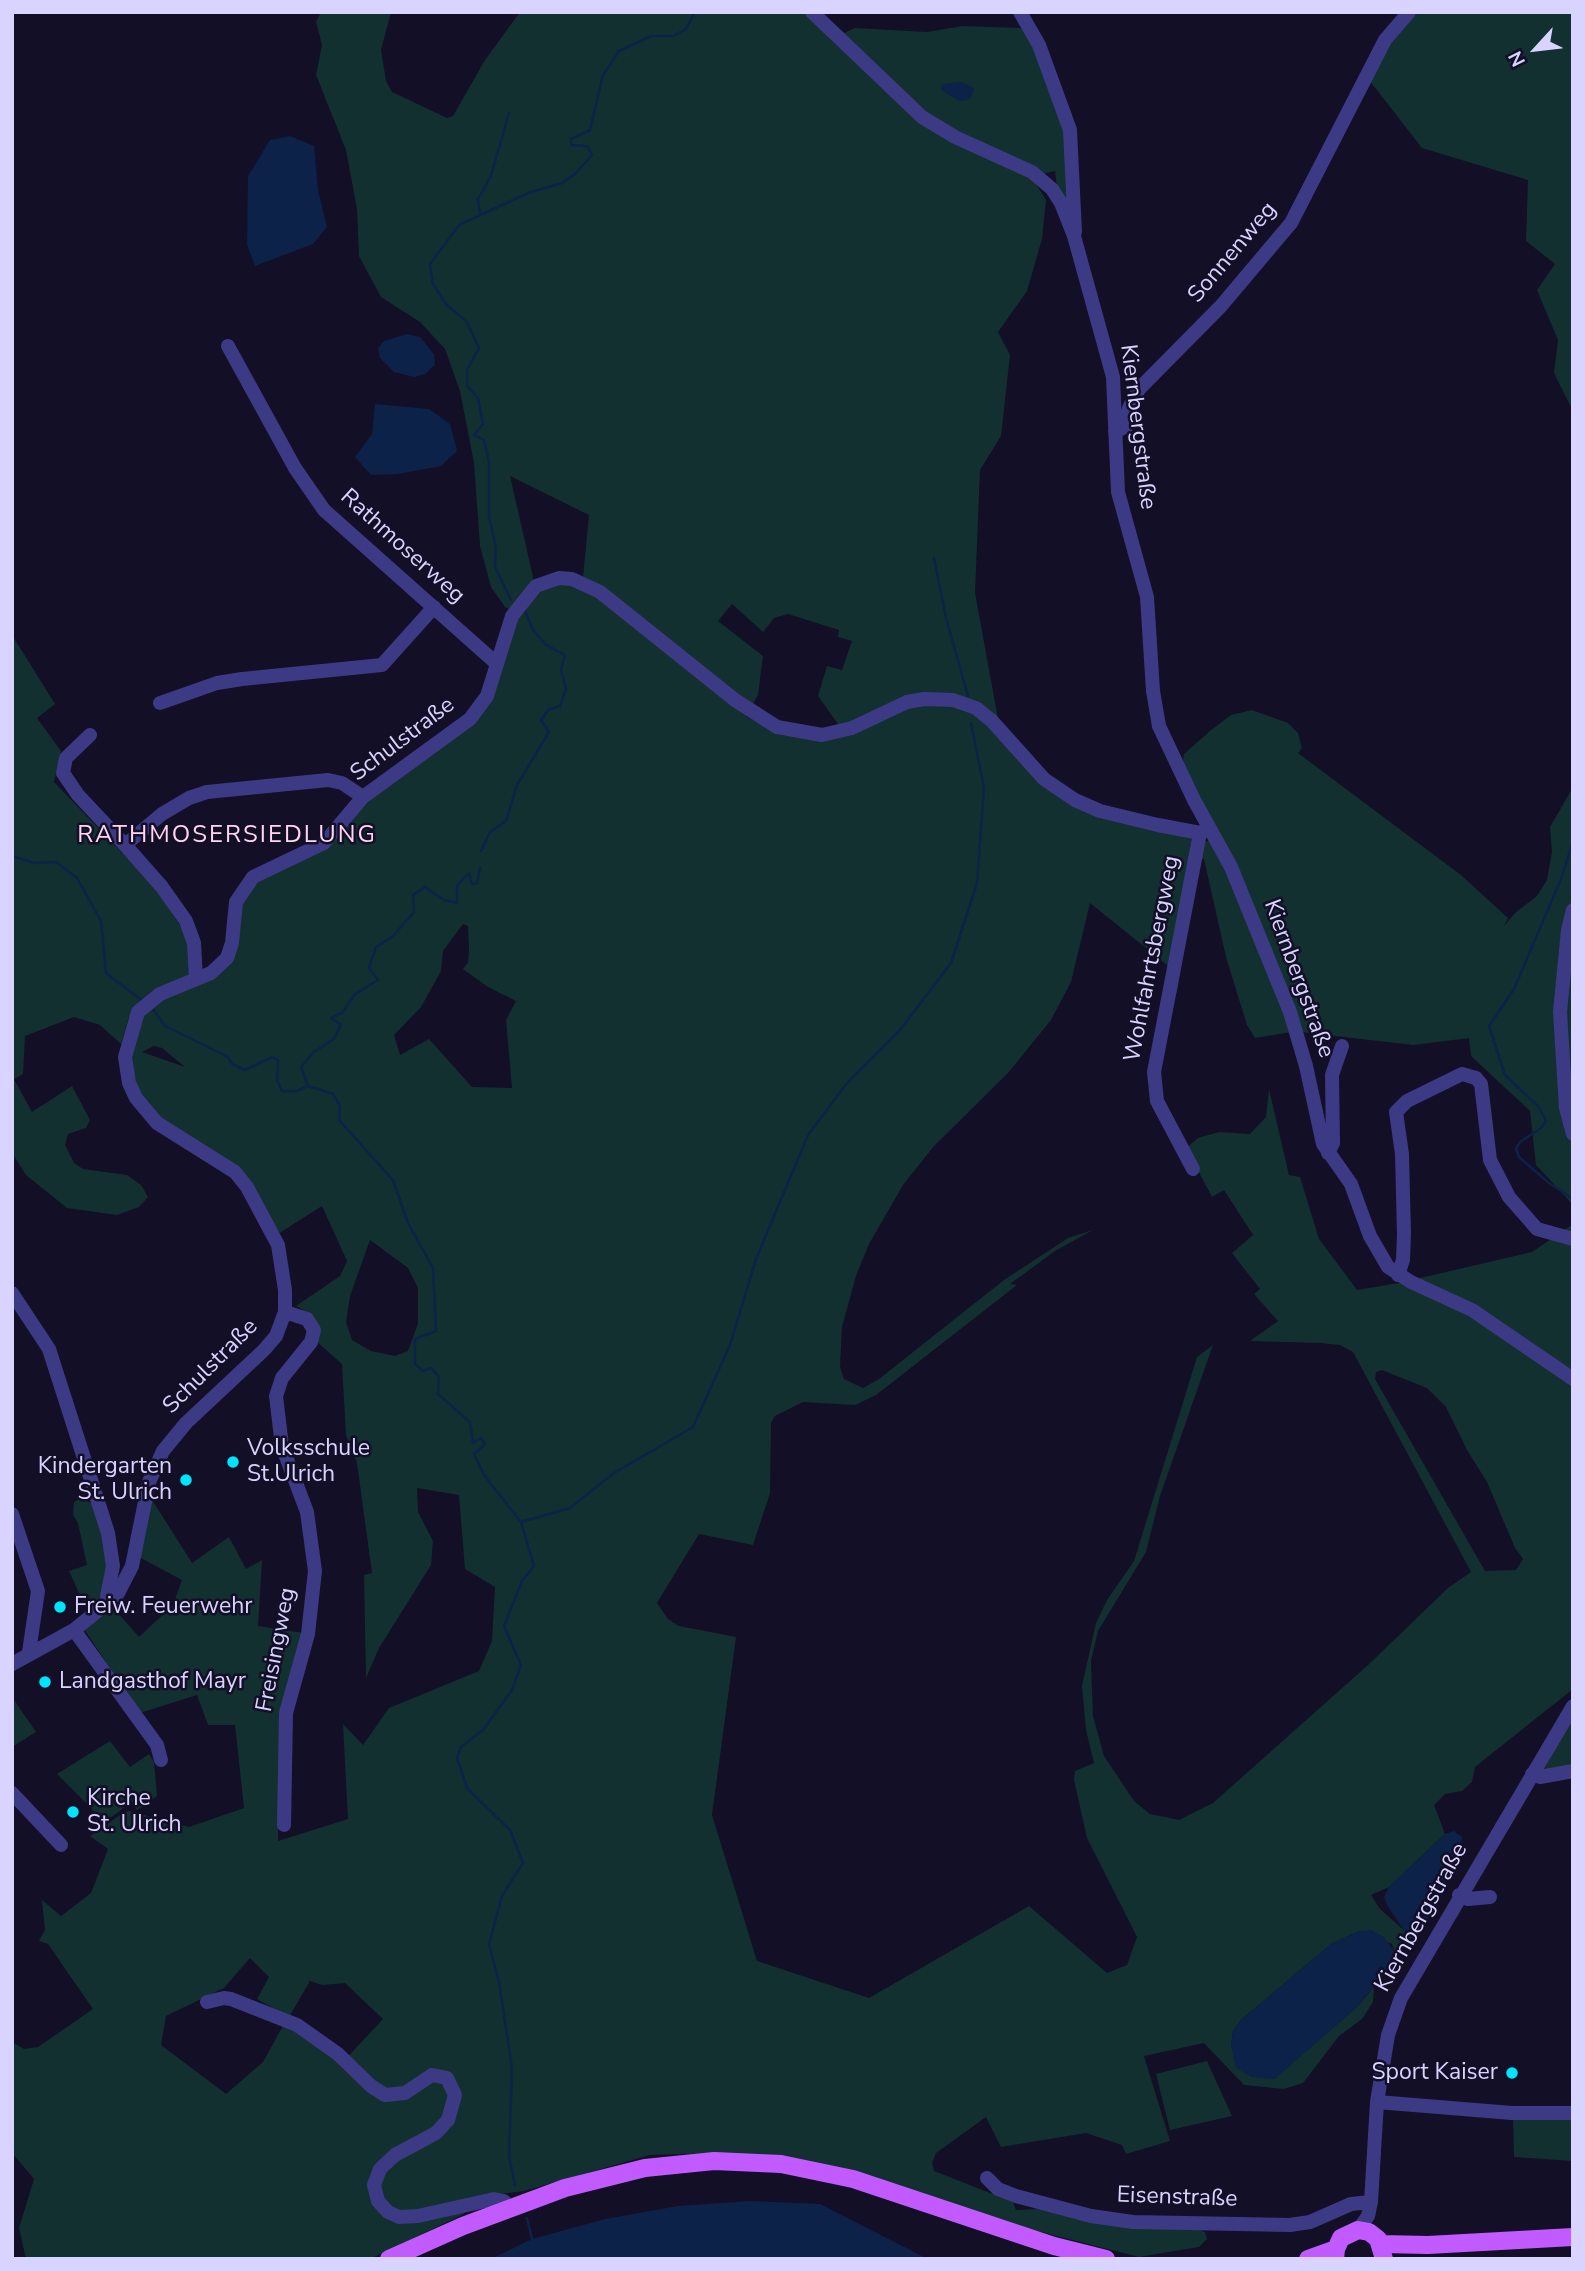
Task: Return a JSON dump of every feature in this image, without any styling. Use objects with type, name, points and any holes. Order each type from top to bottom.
[{"type":"main road","points":[[389,2259],[508,2208],[565,2188],[645,2168],[714,2161],[782,2164],[853,2179],[1055,2246],[1106,2259]]},
{"type":"main road","points":[[1308,2259],[1335,2254],[1341,2238],[1375,2235],[1428,2245],[1573,2236]]},
{"type":"street","name":"Kiernbergstraße","points":[[812,12],[922,117],[955,137],[1042,179],[1060,203],[1074,236],[1108,356],[1115,400],[1118,492],[1147,597],[1157,719],[1166,746],[1205,830],[1231,866],[1290,1012],[1306,1066],[1319,1129],[1328,1153],[1351,1184],[1379,1255],[1398,1275],[1472,1310],[1573,1379]]},
{"type":"street","points":[[1020,12],[1039,45],[1070,130],[1077,212],[1074,236]]},
{"type":"street","name":"Sonnenweg","points":[[1115,431],[1126,428],[1129,408],[1139,389],[1220,306],[1292,223],[1385,40],[1409,12]]},
{"type":"street","name":"Rathmoserweg","points":[[228,346],[315,499],[351,536],[496,663]]},
{"type":"street","name":"Schulstraße","points":[[12,1664],[29,1652],[42,1650],[74,1630],[109,1603],[126,1582],[132,1566],[149,1482],[163,1451],[186,1423],[264,1350],[276,1336],[285,1312],[278,1245],[247,1187],[235,1172],[157,1123],[135,1097],[125,1069],[125,1057],[138,1012],[153,998],[211,973],[226,958],[232,943],[236,902],[245,884],[260,871],[302,856],[324,843],[363,797],[470,719],[487,696],[512,616],[528,592],[547,581],[572,579],[600,592],[735,701],[777,727],[822,735],[852,728],[908,702],[940,699],[965,703],[992,721],[1044,779],[1075,800],[1124,817],[1205,830]]},
{"type":"street","points":[[160,702],[230,681],[382,665],[434,607]]},
{"type":"street","points":[[90,735],[65,758],[63,773],[78,795],[162,887],[186,921],[194,943],[196,978]]},
{"type":"street","points":[[125,845],[162,814],[189,797],[207,792],[328,780],[342,783],[363,797]]},
{"type":"street","name":"Wohlfahrtsbergweg","points":[[1193,1169],[1157,1101],[1154,1072],[1205,830]]},
{"type":"street","points":[[1573,911],[1568,930],[1560,1012],[1566,1108],[1573,1134]]},
{"type":"street","name":"Kiernbergstraße","points":[[1328,1153],[1332,1143],[1332,1075],[1342,1046]]},
{"type":"street","points":[[1398,1275],[1404,1260],[1405,1234],[1402,1154],[1396,1112],[1407,1101],[1462,1074],[1476,1078],[1481,1084],[1490,1160],[1509,1196],[1537,1228],[1573,1239]]},
{"type":"street","points":[[12,1293],[49,1349],[108,1533],[113,1566],[107,1596],[109,1603]]},
{"type":"street","name":"Freisingweg","points":[[284,1825],[286,1713],[308,1634],[315,1571],[307,1513],[282,1446],[276,1396],[282,1378],[311,1342],[314,1330],[307,1319],[285,1312]]},
{"type":"street","points":[[12,1514],[38,1591],[29,1652]]},
{"type":"street","points":[[74,1630],[157,1745],[161,1760]]},
{"type":"street","name":"Kiernbergstraße","points":[[1375,2235],[1377,2102],[1388,2035],[1401,1998],[1573,1706]]},
{"type":"street","points":[[1532,1774],[1540,1777],[1573,1771]]},
{"type":"street","points":[[12,1793],[61,1845]]},
{"type":"street","points":[[1460,1895],[1468,1899],[1490,1897]]},
{"type":"street","points":[[207,2002],[224,1997],[298,2025],[338,2054],[385,2095],[405,2093],[432,2075],[447,2078],[455,2095],[448,2120],[436,2133],[385,2162],[376,2177],[378,2201],[388,2212],[399,2217],[418,2216],[494,2199],[504,2201],[508,2208]]},
{"type":"street","points":[[1377,2102],[1512,2113],[1573,2113]]},
{"type":"street","name":"Eisenstraße","points":[[987,2178],[998,2189],[1016,2196],[1091,2216],[1133,2222],[1290,2225],[1310,2222],[1352,2203],[1375,2235]]},
{"type":"green space","points":[[321,12],[391,12],[381,50],[386,81],[392,92],[447,118],[453,116],[485,60],[520,12],[817,12],[844,33],[855,28],[927,32],[962,26],[1020,28],[1026,30],[1067,132],[1075,218],[1057,188],[1055,171],[1046,173],[1035,182],[1046,200],[1042,239],[1027,291],[998,332],[1010,355],[1001,436],[980,470],[975,593],[999,724],[1072,802],[1192,837],[1172,969],[1090,903],[1071,982],[1051,1020],[1008,1073],[934,1146],[903,1185],[869,1244],[856,1276],[842,1327],[840,1367],[844,1379],[863,1388],[879,1379],[1004,1280],[1068,1238],[1093,1230],[1055,1251],[1010,1284],[1017,1285],[876,1395],[855,1405],[803,1402],[775,1416],[771,1423],[770,1493],[753,1545],[699,1534],[657,1603],[668,1619],[679,1626],[736,1637],[712,1815],[757,1961],[869,1998],[1029,1906],[1107,1973],[1127,1965],[1137,1937],[1087,1838],[1074,1780],[1075,1771],[1094,1763],[1086,1730],[1082,1686],[1096,1623],[1107,1600],[1134,1561],[1197,1357],[1213,1345],[1160,1496],[1146,1552],[1098,1631],[1091,1661],[1093,1716],[1104,1756],[1134,1801],[1150,1814],[1179,1820],[1213,1803],[1368,1665],[1448,1588],[1471,1572],[1353,1352],[1340,1345],[1250,1341],[1278,1321],[1254,1294],[1260,1289],[1232,1253],[1253,1235],[1224,1190],[1212,1197],[1186,1148],[1198,1138],[1219,1132],[1250,1134],[1266,1117],[1269,1089],[1289,1175],[1300,1177],[1319,1239],[1357,1290],[1405,1282],[1451,1304],[1573,1383],[1573,1689],[1475,1767],[1472,1782],[1462,1791],[1445,1794],[1434,1805],[1445,1834],[1389,1887],[1371,1895],[1380,1909],[1405,1931],[1416,1932],[1404,1948],[1394,1951],[1392,1944],[1359,1931],[1331,1944],[1241,2020],[1233,2031],[1231,2046],[1298,2058],[1357,2007],[1374,1987],[1373,2002],[1362,2019],[1339,2036],[1303,2083],[1284,2089],[1244,2085],[1204,2043],[1144,2056],[1170,2141],[1126,2154],[1122,2145],[1086,2133],[1001,2147],[986,2117],[936,2153],[932,2163],[934,2171],[1013,2202],[1016,2210],[1039,2209],[1195,2228],[1205,2232],[1207,2239],[1199,2247],[1139,2257],[1022,2227],[1002,2219],[716,2153],[650,2155],[524,2191],[468,2198],[464,2214],[370,2259],[26,2259],[19,2228],[34,2179],[12,2153],[12,2042],[24,2049],[38,2047],[93,2009],[48,1944],[39,1941],[45,1930],[42,1900],[61,1916],[91,1893],[108,1849],[90,1836],[123,1813],[129,1811],[189,1827],[244,1808],[235,1725],[208,1725],[197,1695],[140,1713],[84,1629],[111,1605],[139,1637],[173,1605],[182,1580],[137,1556],[149,1495],[192,1563],[229,1537],[246,1569],[262,1560],[258,1626],[304,1633],[278,1817],[278,1841],[348,1819],[343,1724],[363,1745],[389,1708],[479,1671],[492,1641],[495,1587],[465,1569],[459,1495],[417,1488],[418,1512],[433,1541],[431,1565],[379,1648],[366,1678],[364,1575],[372,1573],[357,1463],[346,1435],[342,1364],[316,1341],[317,1323],[311,1314],[296,1306],[340,1276],[347,1261],[322,1206],[278,1234],[248,1181],[162,1122],[142,1101],[129,1069],[139,1022],[156,1001],[222,969],[249,885],[307,856],[362,805],[472,722],[517,614],[505,607],[491,587],[480,546],[474,463],[460,391],[445,349],[420,322],[381,297],[359,256],[357,209],[346,150],[316,75],[322,45],[316,22]],"holes":[[[510,476],[589,515],[583,578],[534,581]],[[732,604],[763,632],[774,618],[788,614],[839,630],[838,637],[852,641],[842,670],[827,666],[818,696],[845,734],[822,739],[780,735],[746,716],[758,695],[763,656],[718,621]],[[463,924],[468,926],[468,962],[463,969],[488,987],[516,1001],[506,1020],[512,1088],[472,1087],[429,1039],[400,1055],[394,1035],[421,1007],[441,971],[443,951]],[[154,1046],[162,1048],[185,1067],[142,1052]],[[370,1240],[408,1268],[418,1288],[418,1323],[408,1351],[395,1356],[371,1351],[352,1340],[346,1322],[350,1296]],[[1382,1370],[1427,1388],[1446,1407],[1467,1450],[1487,1482],[1515,1548],[1523,1559],[1516,1570],[1485,1571],[1375,1379],[1376,1372]],[[250,1958],[269,1977],[257,1999],[289,2017],[310,1981],[322,1985],[345,1983],[383,2019],[342,2063],[284,2024],[263,2062],[226,2094],[161,2045],[166,2016],[224,1988]]]},
{"type":"green space","points":[[1409,12],[1573,12],[1573,411],[1554,373],[1558,340],[1537,290],[1555,264],[1526,241],[1528,180],[1422,148],[1369,80]]},
{"type":"green space","points":[[12,635],[55,704],[37,718],[61,751],[54,782],[158,890],[190,942],[193,977],[129,1017],[121,1044],[100,1025],[74,1017],[25,1036],[23,1074],[14,1079],[32,1112],[72,1086],[90,1120],[86,1128],[68,1134],[65,1145],[74,1163],[83,1169],[127,1175],[141,1185],[148,1197],[139,1207],[117,1215],[67,1208],[26,1175],[12,1153]]},
{"type":"green space","points":[[1252,710],[1288,723],[1298,733],[1302,748],[1298,753],[1461,875],[1508,918],[1504,926],[1516,912],[1537,896],[1547,880],[1552,852],[1550,827],[1573,787],[1573,1205],[1536,1165],[1530,1111],[1471,1056],[1469,1038],[1413,1045],[1301,1032],[1182,766],[1184,754],[1210,731],[1231,715]]},
{"type":"green space","points":[[1210,840],[1225,862],[1292,1032],[1255,1038],[1247,1025],[1226,957],[1204,859],[1198,861],[1177,992],[1174,995],[1184,918],[1199,850]]},
{"type":"green space","points":[[1573,1224],[1573,1373],[1416,1279],[1532,1252]]},
{"type":"green space","points":[[81,1498],[93,1504],[110,1551],[102,1600],[88,1613],[69,1571],[87,1565],[78,1523],[73,1515],[74,1502]]},
{"type":"green space","points":[[12,1697],[36,1732],[12,1747]]},
{"type":"green space","points":[[1573,1714],[1573,1767],[1543,1772]]},
{"type":"green space","points":[[110,1741],[130,1767],[149,1754],[154,1762],[157,1796],[137,1810],[131,1802],[105,1822],[57,1774]]},
{"type":"green space","points":[[1207,2061],[1232,2116],[1170,2130],[1156,2074]]},
{"type":"green space","points":[[1513,2118],[1573,2118],[1573,2161],[1514,2157]]},
{"type":"water","points":[[961,82],[974,88],[972,96],[967,100],[959,101],[941,90],[942,84]]},
{"type":"water","points":[[290,136],[314,146],[318,190],[327,227],[313,244],[255,266],[247,245],[248,176],[270,140]]},
{"type":"water","points":[[407,334],[420,337],[434,354],[435,365],[425,374],[414,377],[394,372],[380,358],[378,348],[384,341]]},
{"type":"water","points":[[375,404],[429,409],[450,424],[457,451],[441,466],[398,474],[371,475],[355,457],[372,434]]},
{"type":"water","points":[[1454,1831],[1462,1837],[1461,1847],[1437,1907],[1416,1932],[1405,1932],[1384,1897],[1389,1887],[1445,1834]]},
{"type":"water","points":[[1371,1930],[1384,1937],[1394,1951],[1385,1973],[1357,2007],[1275,2079],[1251,2077],[1236,2068],[1231,2046],[1233,2031],[1241,2020],[1331,1944],[1359,1931]]},
{"type":"water","points":[[750,2201],[820,2204],[928,2259],[491,2259],[532,2239],[605,2219],[678,2206]]},
{"type":"waterway","points":[[511,600],[495,567],[496,547],[489,517],[489,462],[484,440],[474,435],[483,424],[478,398],[467,386],[467,370],[479,348],[467,322],[446,304],[433,284],[430,264],[459,225],[528,193],[562,183],[575,174],[592,155],[587,146],[571,145],[571,139],[590,130],[603,75],[619,51],[651,36],[673,36],[686,29],[695,12]]},
{"type":"waterway","points":[[480,214],[478,199],[491,176],[509,113]]},
{"type":"waterway","points":[[934,558],[946,618],[968,696]]},
{"type":"waterway","points":[[481,851],[490,832],[506,821],[517,785],[549,732],[541,720],[548,710],[560,706],[566,689],[561,670],[565,655],[546,645],[533,630],[524,609]]},
{"type":"waterway","points":[[521,1522],[570,1508],[614,1473],[693,1427],[730,1345],[756,1259],[808,1135],[847,1083],[900,1030],[951,963],[977,883],[984,788],[971,723]]},
{"type":"waterway","points":[[1573,842],[1561,879],[1514,989],[1489,1026],[1505,1075],[1539,1107],[1546,1121],[1541,1128],[1520,1142],[1516,1148],[1519,1157],[1549,1183],[1573,1199]]},
{"type":"waterway","points":[[12,856],[35,863],[56,862],[77,878],[101,921],[106,973],[144,1002]]},
{"type":"waterway","points":[[308,1086],[301,1067],[314,1052],[334,1039],[341,1025],[331,1018],[342,1013],[355,994],[378,980],[369,968],[376,947],[392,937],[414,912],[413,895],[425,887],[444,900],[457,903],[457,886],[469,873],[472,884],[477,883],[480,868]]},
{"type":"waterway","points":[[152,1008],[165,1026],[228,1057],[232,1064],[245,1070],[272,1057],[278,1060],[277,1080],[282,1091],[297,1091],[308,1086],[333,1094],[340,1106],[339,1120],[393,1180],[408,1223],[433,1268],[436,1331],[415,1339],[415,1364],[423,1371],[431,1368],[439,1377],[438,1394],[470,1422],[473,1443],[481,1438],[485,1444],[474,1454],[484,1475],[521,1522],[534,1566],[522,1581],[504,1626],[521,1665],[512,1690],[483,1730],[461,1747],[457,1758],[467,1788],[510,1830],[523,1863],[502,1896],[489,1944],[499,1982],[512,2068],[509,2157],[515,2185]]},
{"type":"waterway","points":[[527,2218],[532,2239]]},
{"type":"place","name":"Volksschule St.Ulrich","points":[[233,1462]]},
{"type":"place","name":"Kindergarten St. Ulrich","points":[[186,1480]]},
{"type":"place","name":"Freiw. Feuerwehr","points":[[60,1607]]},
{"type":"place","name":"Landgasthof Mayr","points":[[45,1682]]},
{"type":"place","name":"Kirche St. Ulrich","points":[[73,1812]]},
{"type":"place","name":"Sport Kaiser","points":[[1512,2073]]},
{"type":"district","name":"RATHMOSERSIEDLUNG","points":[[227,836]]}]
